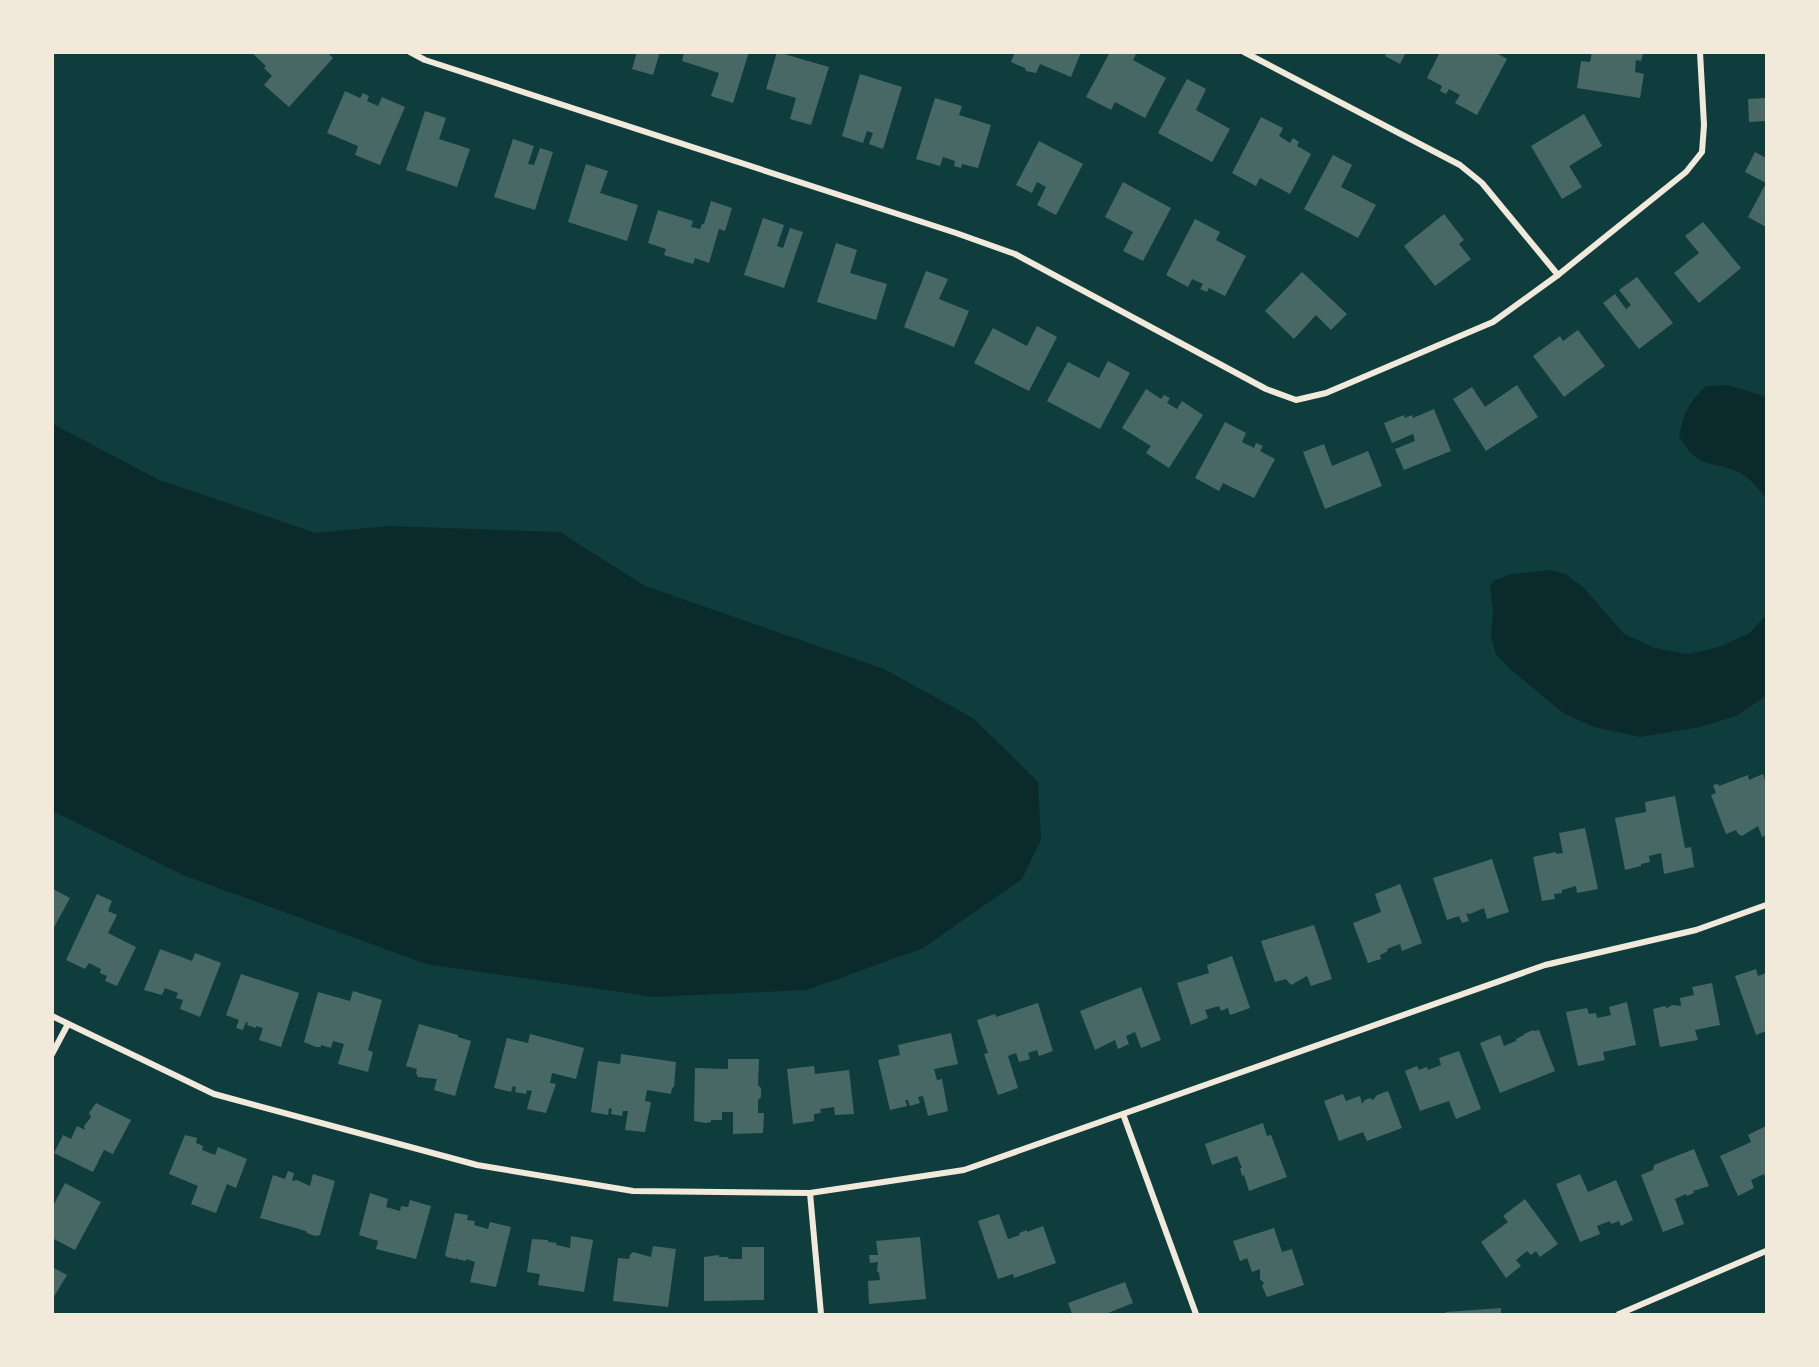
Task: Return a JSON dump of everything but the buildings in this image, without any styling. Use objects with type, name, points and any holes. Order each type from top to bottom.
[{"type":"street","points":[[410,52],[425,60],[1015,254],[1266,389],[1296,400],[1326,393],[1493,321],[1558,275],[1686,172],[1702,152],[1704,125],[1700,52]]},
{"type":"street","points":[[1244,52],[1460,165],[1482,183],[1558,275]]},
{"type":"street","points":[[52,1016],[214,1094],[477,1165],[633,1191],[810,1192],[964,1170],[1545,965],[1696,930],[1767,905]]},
{"type":"street","points":[[52,1054],[68,1024]]},
{"type":"street","points":[[1123,1114],[1196,1314]]},
{"type":"street","points":[[810,1192],[821,1314]]},
{"type":"street","points":[[1619,1314],[1767,1251]]},
{"type":"water","points":[[1728,385],[1766,397],[1766,498],[1742,474],[1705,462],[1693,455],[1679,436],[1688,408],[1700,392],[1706,386]]},
{"type":"water","points":[[53,424],[159,480],[316,533],[388,526],[560,532],[645,586],[884,669],[973,718],[1038,782],[1041,840],[1022,879],[923,948],[807,990],[654,997],[426,964],[183,875],[53,811]]},
{"type":"water","points":[[1551,570],[1565,574],[1583,587],[1624,634],[1655,648],[1688,654],[1719,647],[1750,633],[1766,615],[1766,696],[1736,716],[1700,727],[1640,737],[1594,727],[1563,713],[1510,669],[1496,654],[1491,638],[1493,612],[1490,586],[1495,580],[1512,574]]}]
